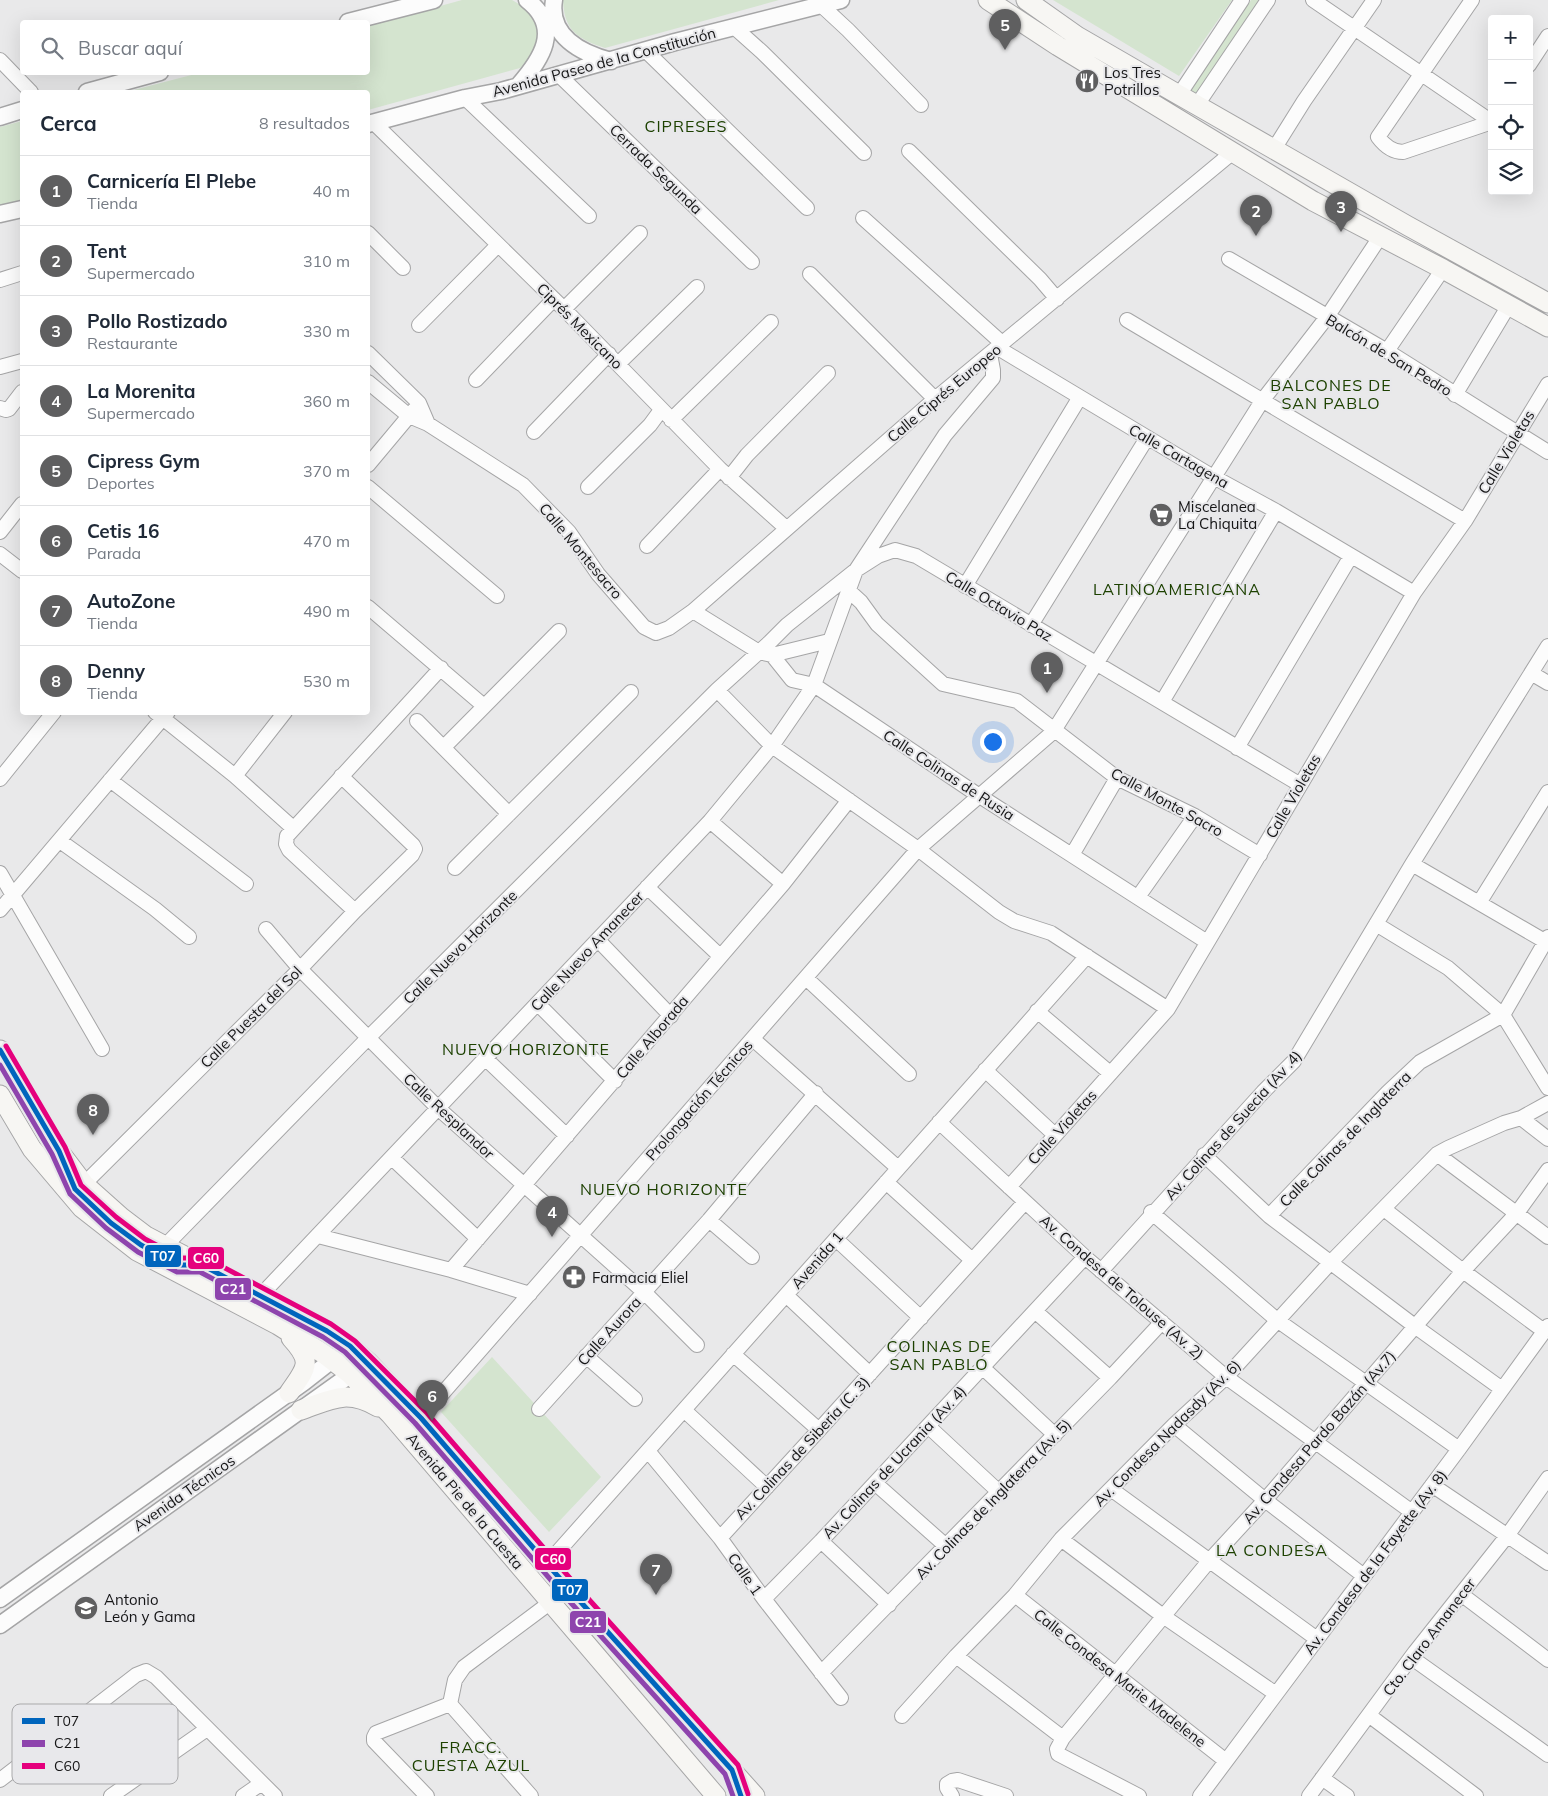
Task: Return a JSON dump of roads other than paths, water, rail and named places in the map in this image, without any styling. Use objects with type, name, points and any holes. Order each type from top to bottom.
[{"type":"main road","points":[[988,0],[1058,46],[1313,201],[1443,269],[1548,327]]},
{"type":"main road","points":[[1026,0],[1077,36],[1408,226],[1548,302]]},
{"type":"main road","name":"Avenida Pie de la Cuesta","points":[[0,1050],[59,1152],[84,1184],[121,1217],[146,1236],[327,1331],[350,1346],[368,1362],[421,1418],[754,1796]]},
{"type":"main road","name":"Avenida Pie de la Cuesta","points":[[0,1095],[32,1148],[82,1208],[137,1251],[278,1324],[333,1360],[350,1374],[390,1414],[716,1796]]},
{"type":"main road","points":[[278,1324],[302,1350],[305,1360],[304,1371],[289,1393]]},
{"type":"main road","points":[[301,1410],[332,1399],[348,1397],[364,1399],[390,1414]]},
{"type":"street","points":[[356,20],[434,0]]},
{"type":"street","points":[[518,86],[540,58],[546,35],[545,23],[540,14],[527,0]]},
{"type":"street","points":[[554,0],[554,19],[568,41],[583,52],[611,61]]},
{"type":"street","name":"Avenida Paseo de la Constitución","points":[[371,124],[465,98],[560,76],[734,27],[841,0]]},
{"type":"street","points":[[1179,95],[1242,0]]},
{"type":"street","points":[[1197,105],[1268,0]]},
{"type":"street","points":[[1313,0],[1488,119]]},
{"type":"street","points":[[1274,149],[1304,101],[1374,0]]},
{"type":"street","points":[[1472,0],[1378,137],[1383,144],[1397,152],[1403,152],[1488,123]]},
{"type":"street","points":[[821,5],[921,105]]},
{"type":"street","points":[[734,27],[762,52],[864,153]]},
{"type":"street","points":[[1532,60],[1548,36]]},
{"type":"street","points":[[646,51],[806,208]]},
{"type":"street","points":[[0,60],[29,90]]},
{"type":"street","points":[[94,90],[149,75]]},
{"type":"street","name":"Cerrada Segunda","points":[[560,76],[752,262]]},
{"type":"street","points":[[465,98],[589,216]]},
{"type":"street","points":[[0,117],[20,111]]},
{"type":"street","name":"Ciprés Mexicano","points":[[371,124],[559,304],[724,473],[786,528]]},
{"type":"street","points":[[909,151],[1040,279],[1057,299]]},
{"type":"street","name":"Calle Ciprés Europeo","points":[[656,633],[669,628],[693,611],[935,399],[1232,152]]},
{"type":"street","points":[[0,214],[20,209]]},
{"type":"street","name":"Calle Cartagena","points":[[863,218],[997,349],[1214,478],[1414,593]]},
{"type":"street","points":[[476,380],[640,233]]},
{"type":"street","points":[[370,235],[402,268]]},
{"type":"street","name":"Prolongación Técnicos","points":[[421,1418],[918,849],[1055,730],[1262,401],[1327,317],[1380,237]]},
{"type":"street","points":[[419,325],[498,245]]},
{"type":"street","name":"Balcón de San Pedro","points":[[1229,259],[1387,351],[1548,452]]},
{"type":"street","points":[[1475,287],[1486,267]]},
{"type":"street","points":[[1387,351],[1443,269]]},
{"type":"street","points":[[0,280],[20,274]]},
{"type":"street","points":[[810,274],[935,399]]},
{"type":"street","points":[[534,432],[697,287]]},
{"type":"street","points":[[1455,395],[1509,305]]},
{"type":"street","points":[[1127,320],[1466,521]]},
{"type":"street","points":[[671,420],[771,322]]},
{"type":"street","points":[[856,570],[945,435],[993,378],[997,349]]},
{"type":"street","points":[[370,355],[419,403],[428,424]]},
{"type":"street","points":[[0,367],[20,362]]},
{"type":"street","points":[[647,546],[724,473],[747,456],[828,373]]},
{"type":"street","name":"Calle Montesacro","points":[[370,384],[409,416],[428,424],[523,485],[569,532],[598,574],[644,627],[656,633]]},
{"type":"street","name":"Calle Violetas","points":[[1009,1187],[1168,1009],[1260,855],[1299,784],[1414,593],[1466,521],[1548,384]]},
{"type":"street","points":[[0,408],[6,410],[9,408],[20,394]]},
{"type":"street","points":[[965,586],[1080,397]]},
{"type":"street","points":[[370,463],[419,403]]},
{"type":"street","points":[[588,487],[650,426],[661,410]]},
{"type":"street","points":[[1031,625],[1147,438]]},
{"type":"street","points":[[370,489],[497,596]]},
{"type":"street","points":[[0,532],[20,507]]},
{"type":"street","points":[[1162,702],[1276,512]]},
{"type":"street","name":"Calle Octavio Paz","points":[[766,653],[787,625],[856,570],[878,556],[895,550],[916,556],[1299,784]]},
{"type":"street","points":[[0,554],[20,569]]},
{"type":"street","points":[[1237,748],[1351,556]]},
{"type":"street","name":"Calle Nuevo Amanecer","points":[[261,1295],[710,821],[772,746],[814,685],[856,570]]},
{"type":"street","name":"Calle Monte Sacro","points":[[849,591],[861,602],[877,624],[943,684],[1017,701],[1117,778],[1195,816],[1260,855]]},
{"type":"street","points":[[370,611],[484,706]]},
{"type":"street","name":"Calle Colinas de Rusia","points":[[693,611],[766,653],[792,680],[814,685],[980,796],[1207,942]]},
{"type":"street","points":[[444,747],[559,631]]},
{"type":"street","points":[[766,653],[830,641]]},
{"type":"street","name":"Av. Colinas de Suecia (Av .4)","points":[[1101,1271],[1152,1212],[1294,1061],[1412,864],[1548,646]]},
{"type":"street","name":"Calle Nuevo Horizonte","points":[[165,1246],[368,1038],[717,690],[766,653]]},
{"type":"street","points":[[355,911],[290,850],[286,844],[287,836],[440,668]]},
{"type":"street","points":[[1532,673],[1548,683]]},
{"type":"street","points":[[717,690],[772,746],[918,849],[999,912],[1014,921],[1051,933],[1168,1009]]},
{"type":"street","points":[[455,868],[632,692]]},
{"type":"street","points":[[0,779],[52,715]]},
{"type":"street","points":[[0,910],[60,841],[162,715],[293,828]]},
{"type":"street","points":[[235,776],[284,715]]},
{"type":"street","points":[[417,720],[509,814]]},
{"type":"street","name":"Calle Puesta del Sol","points":[[84,1184],[412,855],[415,849],[413,845],[340,776]]},
{"type":"street","points":[[1072,855],[1117,778]]},
{"type":"street","points":[[110,780],[246,884]]},
{"type":"street","points":[[1479,903],[1548,792]]},
{"type":"street","name":"Calle Alborada","points":[[451,1270],[783,884],[849,800]]},
{"type":"street","points":[[1138,897],[1195,816]]},
{"type":"street","points":[[710,821],[783,884]]},
{"type":"street","points":[[60,841],[155,909],[189,937]]},
{"type":"street","points":[[1412,864],[1547,941],[1503,1016]]},
{"type":"street","points":[[0,873],[102,1049]]},
{"type":"street","points":[[647,887],[720,956]]},
{"type":"street","points":[[1376,924],[1448,968],[1503,1016],[1548,1088]]},
{"type":"street","name":"Calle Resplandor","points":[[266,929],[300,969],[439,1109],[644,1292],[697,1345]]},
{"type":"street","points":[[598,940],[671,1016]]},
{"type":"street","name":"Avenida 1","points":[[548,1564],[1036,1011],[1087,956]]},
{"type":"street","points":[[806,978],[909,1074]]},
{"type":"street","points":[[538,1004],[615,1081]]},
{"type":"street","points":[[1036,1011],[1110,1073]]},
{"type":"street","name":"Calle Colinas de Inglaterra","points":[[1269,1216],[1388,1092],[1420,1062],[1503,1016]]},
{"type":"street","points":[[753,1039],[898,1168]]},
{"type":"street","points":[[486,1059],[567,1136]]},
{"type":"street","points":[[985,1070],[1055,1135]]},
{"type":"street","name":"Calle Aurora","points":[[539,1409],[709,1220],[816,1094]]},
{"type":"street","name":"Av. Condesa Nadasdy (Av. 6)","points":[[902,1716],[1015,1595],[1061,1539],[1174,1425],[1226,1376],[1331,1262],[1437,1154],[1504,1123],[1521,1118],[1548,1103]]},
{"type":"street","points":[[1521,1118],[1548,1139]]},
{"type":"street","name":"Av. Condesa de Tolouse (Av. 2)","points":[[939,1122],[1085,1257],[1226,1376],[1412,1512]]},
{"type":"street","points":[[1437,1154],[1548,1237]]},
{"type":"street","points":[[1204,1156],[1269,1216],[1502,1389]]},
{"type":"street","points":[[392,1158],[478,1239]]},
{"type":"street","name":"Av. Condesa Pardo Bazán (Av.7)","points":[[1139,1796],[1058,1754],[1057,1749],[1063,1738],[1209,1561],[1265,1500],[1463,1271],[1517,1213],[1548,1170]]},
{"type":"street","points":[[886,1182],[972,1260]]},
{"type":"street","name":"Av. Colinas de Siberia (C. 3)","points":[[720,1538],[1025,1202]]},
{"type":"street","points":[[1384,1209],[1463,1271],[1546,1329]]},
{"type":"street","points":[[1152,1212],[1277,1320],[1458,1449]]},
{"type":"street","points":[[709,1220],[752,1257]]},
{"type":"street","points":[[318,1236],[451,1270],[530,1294]]},
{"type":"street","points":[[836,1238],[920,1318]]},
{"type":"street","name":"Av. Colinas de Ucrania (Av. 4)","points":[[764,1600],[1085,1257]]},
{"type":"street","points":[[786,1295],[870,1374]]},
{"type":"street","points":[[1035,1311],[1110,1378]]},
{"type":"street","name":"Av. Colinas de Inglaterra (Av. 5)","points":[[821,1673],[1000,1492],[1162,1322]]},
{"type":"street","name":"Av. Condesa de la Fayette (Av. 8)","points":[[1200,1796],[1546,1329]]},
{"type":"street","name":"Avenida Técnicos","points":[[0,1599],[289,1393],[350,1346]]},
{"type":"street","points":[[734,1354],[819,1430]]},
{"type":"street","points":[[586,1356],[635,1399]]},
{"type":"street","name":"Avenida Técnicos","points":[[0,1625],[368,1362]]},
{"type":"street","points":[[982,1368],[1054,1435]]},
{"type":"street","points":[[684,1410],[767,1487]]},
{"type":"street","points":[[1174,1425],[1265,1500],[1364,1576]]},
{"type":"street","points":[[928,1426],[1000,1492]]},
{"type":"street","name":"Calle 1","points":[[648,1451],[720,1538],[764,1600],[841,1698]]},
{"type":"street","name":"Cto. Claro Amanecer","points":[[1310,1796],[1460,1594],[1507,1536],[1548,1478]]},
{"type":"street","points":[[875,1483],[946,1546]]},
{"type":"street","points":[[1432,1485],[1548,1563]]},
{"type":"street","points":[[1111,1489],[1317,1639]]},
{"type":"street","points":[[1061,1539],[1163,1616],[1276,1694]]},
{"type":"street","points":[[821,1541],[889,1605]]},
{"type":"street","points":[[50,1563],[62,1580]]},
{"type":"street","points":[[1460,1594],[1548,1660]]},
{"type":"street","name":"Calle Condesa Marie Madelene","points":[[1015,1595],[1114,1675],[1226,1761]]},
{"type":"street","points":[[450,1704],[456,1680],[464,1667],[551,1602]]},
{"type":"street","points":[[956,1656],[1063,1738]]},
{"type":"street","points":[[1412,1658],[1548,1755]]},
{"type":"street","points":[[98,1704],[136,1675],[146,1671],[156,1678],[274,1796]]},
{"type":"street","points":[[427,1796],[374,1741],[374,1737],[376,1733],[450,1704]]},
{"type":"street","points":[[450,1704],[531,1796]]},
{"type":"street","points":[[1370,1716],[1476,1796]]},
{"type":"street","points":[[178,1749],[206,1729]]},
{"type":"street","points":[[0,1780],[12,1771]]},
{"type":"street","points":[[1322,1778],[1348,1796]]},
{"type":"street","points":[[952,1796],[947,1788],[947,1784],[958,1780],[1006,1796]]},
{"type":"street","points":[[243,1796],[262,1783]]},
{"type":"street","points":[[111,1796],[128,1784]]},
{"type":"place","name":"Cipress Gym","points":[[1005,50]]},
{"type":"place","name":"Los Tres Potrillos","points":[[1087,81]]},
{"type":"place","name":"Pollo Rostizado","points":[[1341,232]]},
{"type":"place","name":"Tent","points":[[1256,236]]},
{"type":"place","name":"Miscelanea La Chiquita","points":[[1161,515]]},
{"type":"place","name":"Carnicería El Plebe","points":[[1047,693]]},
{"type":"place","name":"Denny","points":[[93,1135]]},
{"type":"place","name":"La Morenita","points":[[552,1237]]},
{"type":"place","name":"Farmacia Eliel","points":[[574,1277]]},
{"type":"place","name":"Cetis 16","points":[[432,1421]]},
{"type":"place","name":"AutoZone","points":[[656,1595]]},
{"type":"place","name":"Antonio León y Gama","points":[[86,1608]]},
{"type":"district","name":"CIPRESES","points":[[686,126]]},
{"type":"district","name":"BALCONES DE SAN PABLO","points":[[1331,394]]},
{"type":"district","name":"LATINOAMERICANA","points":[[1177,589]]},
{"type":"district","name":"NUEVO HORIZONTE","points":[[526,1049]]},
{"type":"district","name":"NUEVO HORIZONTE","points":[[664,1189]]},
{"type":"district","name":"COLINAS DE SAN PABLO","points":[[939,1355]]},
{"type":"district","name":"LA CONDESA","points":[[1272,1550]]},
{"type":"district","name":"FRACC. CUESTA AZUL","points":[[471,1756]]}]
